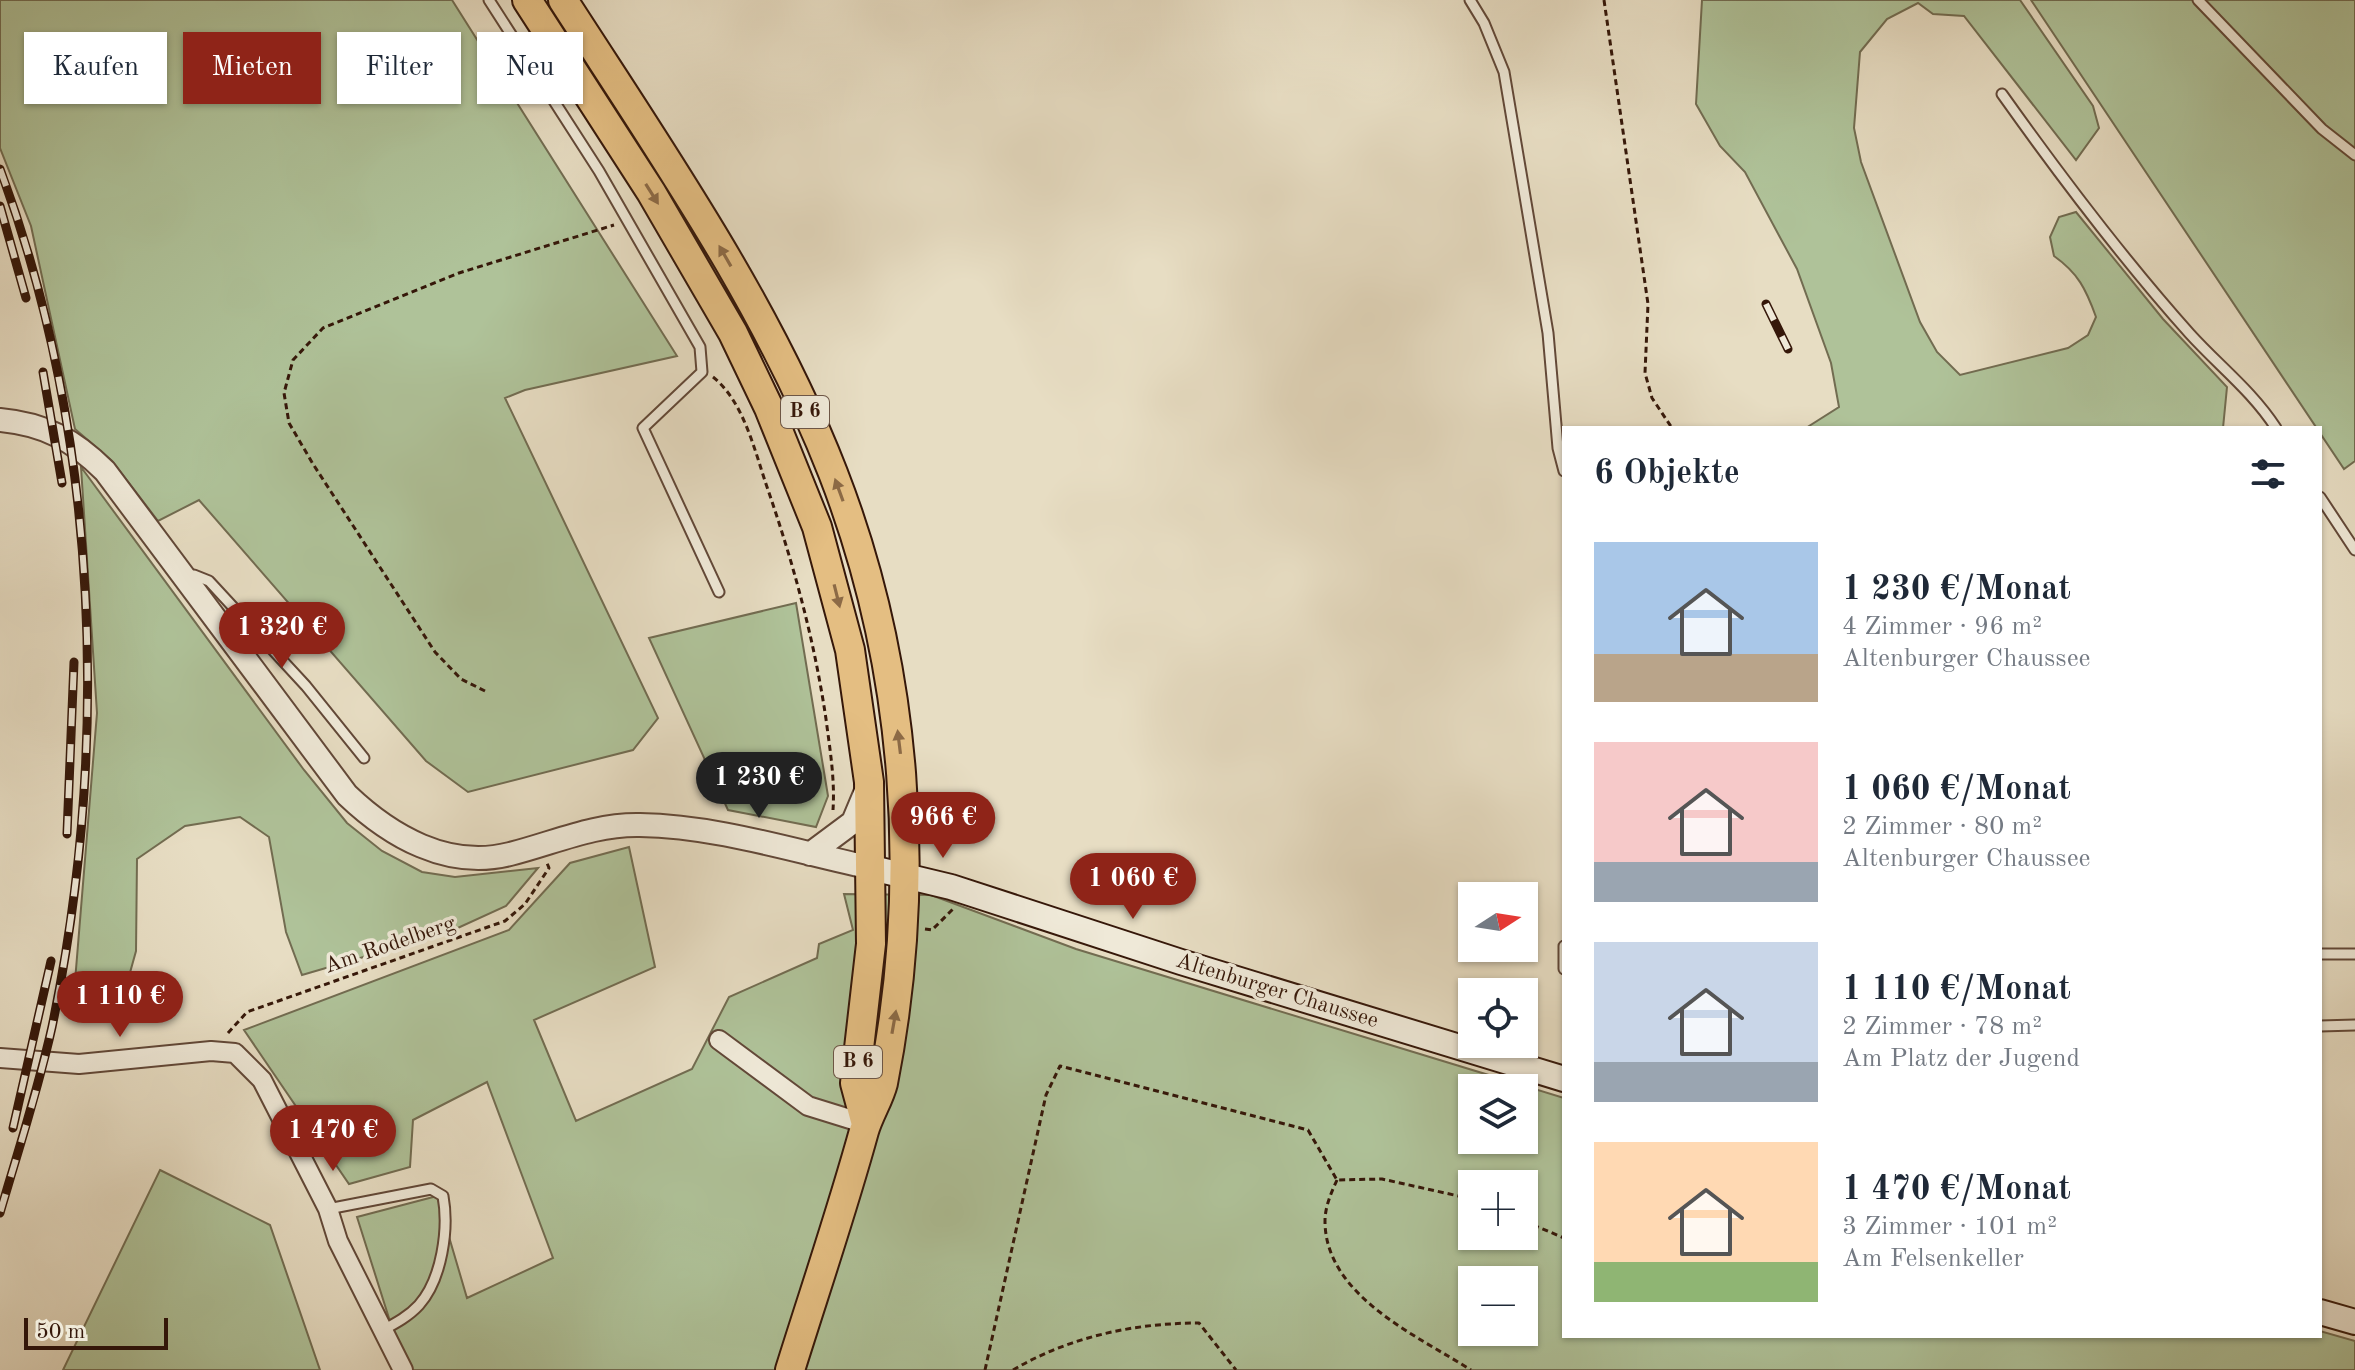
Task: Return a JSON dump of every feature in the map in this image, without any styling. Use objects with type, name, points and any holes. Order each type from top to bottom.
[{"type":"main road","name":"B 6","points":[[527,0],[673,227],[733,333],[806,494],[836,593],[855,681],[869,782],[872,868],[869,972],[855,1083],[866,1124]]},
{"type":"main road","name":"B 6","points":[[563,0],[671,167],[742,286],[832,471],[863,563],[887,667],[904,801],[904,876],[896,1009],[882,1089],[866,1124],[833,1242],[790,1370]]},
{"type":"main road","name":"Altenburger Chaussee","points":[[872,868],[960,890],[1195,967],[1562,1078]]},
{"type":"main road","points":[[2322,1313],[2355,1322]]},
{"type":"street","name":"Altenburger Chaussee","points":[[0,420],[45,429],[64,437],[92,458],[347,795],[371,818],[420,846],[461,857],[549,854],[591,829],[640,825],[700,832],[872,868]]},
{"type":"street","points":[[810,854],[846,829],[860,807],[869,782]]},
{"type":"street","points":[[719,1040],[808,1106],[866,1124]]},
{"type":"street","points":[[0,1058],[79,1064],[211,1051],[235,1053],[262,1080],[328,1209],[338,1241],[403,1370]]},
{"type":"lane","points":[[489,0],[629,221],[703,356],[702,372],[643,428],[719,592]]},
{"type":"lane","points":[[1470,0],[1484,23],[1504,72],[1548,333],[1562,463]]},
{"type":"lane","points":[[2198,0],[2322,129],[2355,155]]},
{"type":"lane","points":[[2002,94],[2065,184],[2191,335],[2258,400],[2275,426]]},
{"type":"lane","points":[[2322,500],[2355,550]]},
{"type":"lane","points":[[185,582],[194,575],[209,581],[306,686],[364,758]]},
{"type":"lane","points":[[2322,954],[2355,954]]},
{"type":"lane","points":[[2322,1026],[2355,1025]]},
{"type":"lane","points":[[328,1209],[431,1189],[443,1196],[446,1228],[429,1291],[417,1308],[383,1330]]},
{"type":"path","points":[[1604,0],[1648,304],[1645,373],[1652,398],[1671,426]]},
{"type":"path","points":[[485,691],[461,679],[435,652],[289,423],[284,393],[293,360],[323,328],[459,273],[629,221]]},
{"type":"path","points":[[702,372],[713,377],[732,397],[791,553],[819,669],[835,783],[833,811],[846,829]]},
{"type":"path","name":"Am Rodelberg","points":[[211,1051],[247,1012],[505,921],[525,904],[549,868],[549,854]]},
{"type":"path","points":[[985,1370],[1046,1095],[1060,1066],[1308,1130],[1337,1180],[1325,1225],[1336,1261],[1347,1280],[1379,1312],[1471,1370]]},
{"type":"path","points":[[1337,1180],[1382,1179],[1458,1196]]},
{"type":"path","points":[[1538,1227],[1562,1237]]},
{"type":"path","points":[[1013,1370],[1034,1356],[1064,1345],[1174,1323],[1199,1323],[1236,1370]]},
{"type":"green space","points":[[0,0],[452,0],[477,40],[477,104],[518,104],[677,356],[525,390],[505,398],[658,718],[633,750],[468,792],[426,761],[199,500],[158,521],[112,461],[75,429],[31,226],[0,148]]},
{"type":"green space","points":[[1702,0],[2020,0],[2093,106],[2099,128],[2076,160],[1964,16],[1933,14],[1918,3],[1887,19],[1860,52],[1854,128],[1861,162],[1920,322],[1937,352],[1960,375],[2068,348],[2088,335],[2096,317],[2075,275],[2054,256],[2050,237],[2059,217],[2076,212],[2163,319],[2227,387],[2223,426],[1809,426],[1839,407],[1831,363],[1797,269],[1745,172],[1720,146],[1696,104]]},
{"type":"green space","points":[[2031,0],[2355,0],[2355,461],[2344,469],[2322,436],[2322,426],[2315,426]]},
{"type":"green space","points":[[81,467],[304,770],[347,823],[382,851],[422,872],[455,877],[538,868],[506,906],[449,932],[302,975],[286,932],[269,837],[240,817],[185,826],[137,859],[136,951],[119,1012],[72,1018],[97,713]]},
{"type":"green space","points":[[796,603],[828,796],[816,827],[728,810],[649,638]]},
{"type":"green space","points":[[629,847],[655,967],[534,1020],[576,1121],[692,1069],[729,997],[817,958],[819,944],[853,930],[844,894],[931,895],[1076,949],[1485,1074],[1458,1074],[1458,1154],[1538,1154],[1538,1090],[1562,1097],[1562,1338],[2322,1338],[2322,1332],[2355,1341],[2355,1370],[412,1370],[394,1334],[357,1217],[437,1196],[467,1298],[553,1258],[487,1082],[413,1120],[410,1167],[349,1184],[244,1030],[509,930],[570,863]]},
{"type":"green space","points":[[160,1170],[270,1225],[320,1370],[63,1370]]},
{"type":"railway","points":[[0,169],[33,272],[58,377],[76,485],[85,594],[87,703],[82,813],[71,921],[52,1027],[0,1213]]},
{"type":"railway","points":[[0,206],[26,298]]},
{"type":"railway","points":[[1766,304],[1788,349]]},
{"type":"railway","points":[[43,372],[62,483]]},
{"type":"railway","points":[[67,834],[74,662]]},
{"type":"railway","points":[[13,1128],[51,961]]}]
